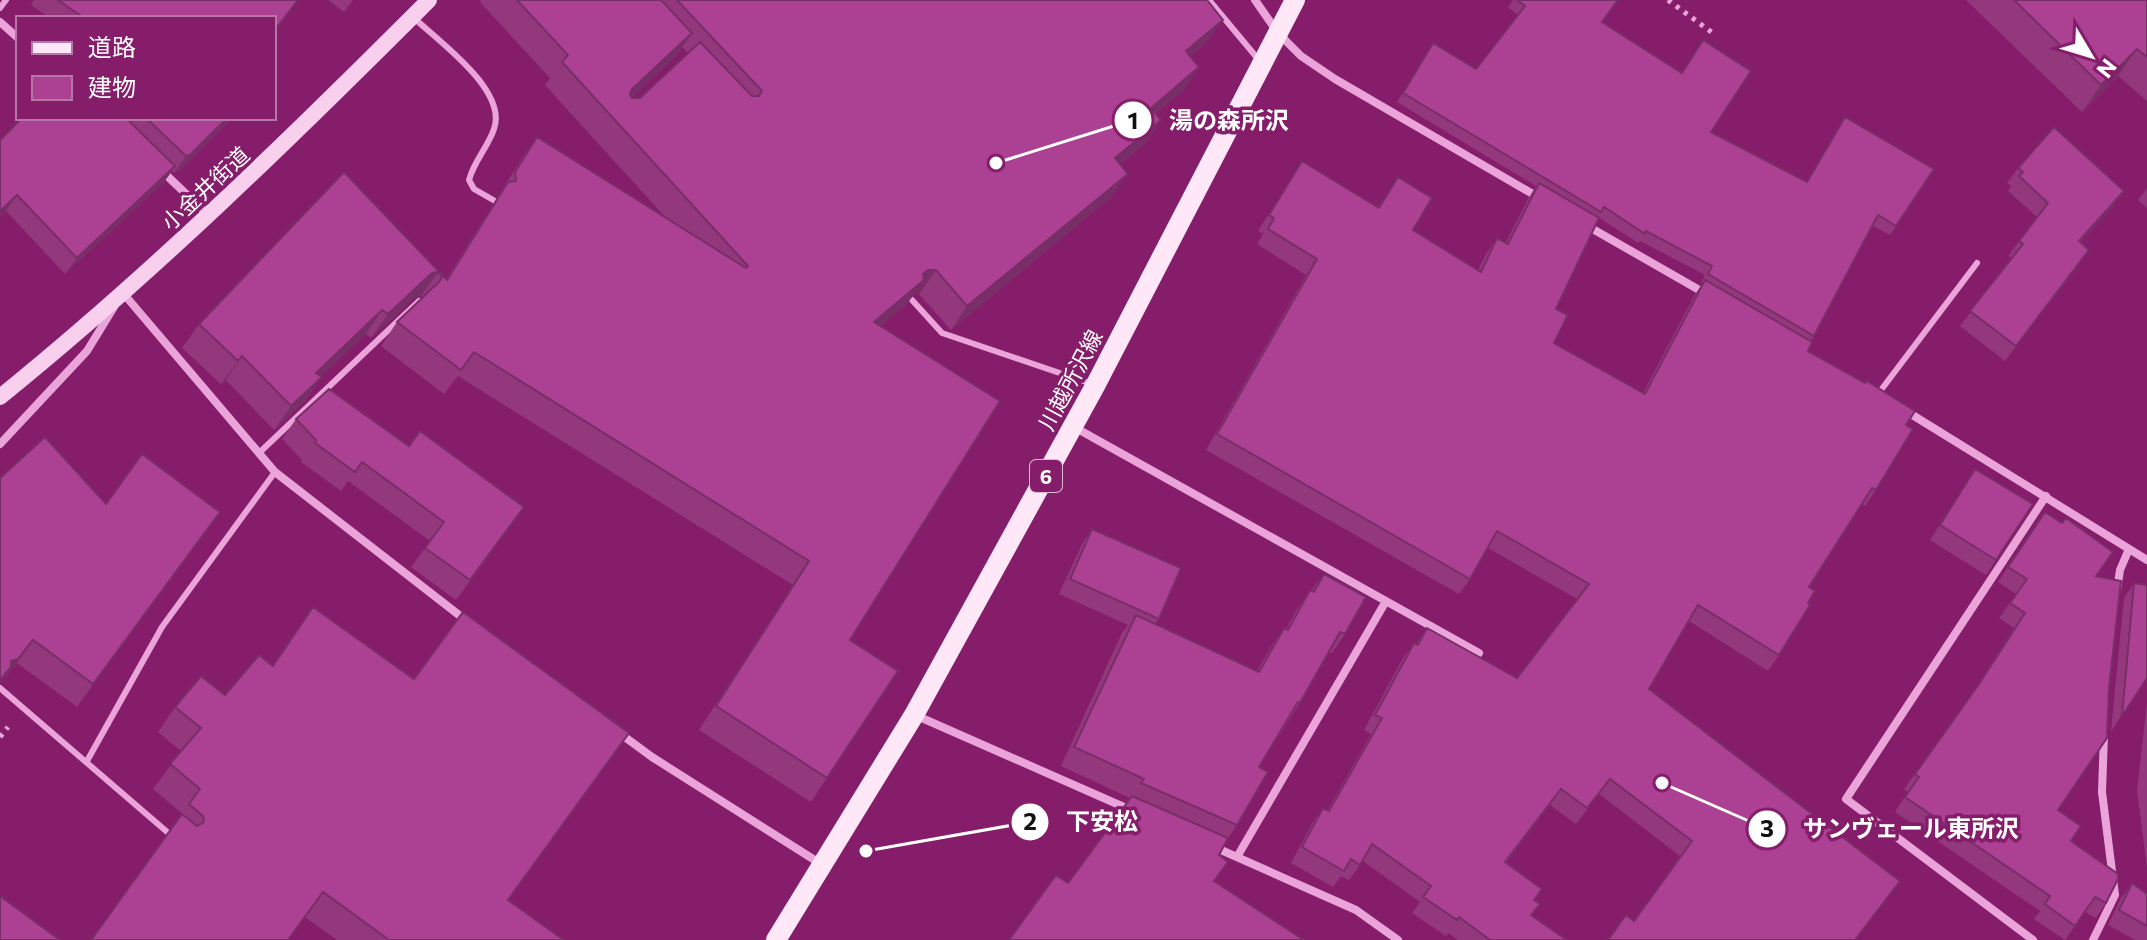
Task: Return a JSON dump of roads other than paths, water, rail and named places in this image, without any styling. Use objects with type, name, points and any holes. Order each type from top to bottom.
[{"type":"main road","name":"川越所沢線","points":[[776,940],[914,715],[1095,386],[1295,0]]},
{"type":"street","name":"小金井街道","points":[[0,397],[209,216],[429,0]]},
{"type":"street","points":[[1255,0],[1278,33],[1301,56],[1548,203]]},
{"type":"street","points":[[0,22],[16,36]]},
{"type":"street","points":[[153,162],[209,216]]},
{"type":"street","points":[[1575,219],[1713,298]]},
{"type":"street","points":[[0,444],[87,351],[123,293],[275,472],[475,628]]},
{"type":"street","points":[[1864,386],[2147,560]]},
{"type":"street","points":[[1073,427],[1479,653]]},
{"type":"street","points":[[2033,940],[1846,799],[2046,496]]},
{"type":"street","points":[[2116,600],[2120,570],[2129,549]]},
{"type":"street","points":[[1237,857],[1386,601]]},
{"type":"street","points":[[914,715],[1149,818]]},
{"type":"street","points":[[2093,940],[2115,895],[2102,792],[2105,719]]},
{"type":"street","points":[[614,729],[652,757],[824,866]]},
{"type":"street","points":[[1208,844],[1356,910],[1398,940]]},
{"type":"lane","points":[[0,8],[6,0]]},
{"type":"lane","points":[[1209,0],[1262,65]]},
{"type":"lane","points":[[413,17],[481,81],[491,95],[497,115],[494,130],[469,180],[474,189],[495,201]]},
{"type":"lane","points":[[1878,394],[1977,263]]},
{"type":"lane","points":[[912,300],[942,333],[1095,386]]},
{"type":"lane","points":[[259,453],[419,301]]},
{"type":"lane","points":[[87,761],[162,627],[275,472]]},
{"type":"lane","points":[[0,688],[181,845]]},
{"type":"place","name":"湯の森所沢","points":[[996,163]]},
{"type":"place","name":"サンヴェール東所沢","points":[[1662,783]]},
{"type":"place","name":"下安松","points":[[866,851]]}]
